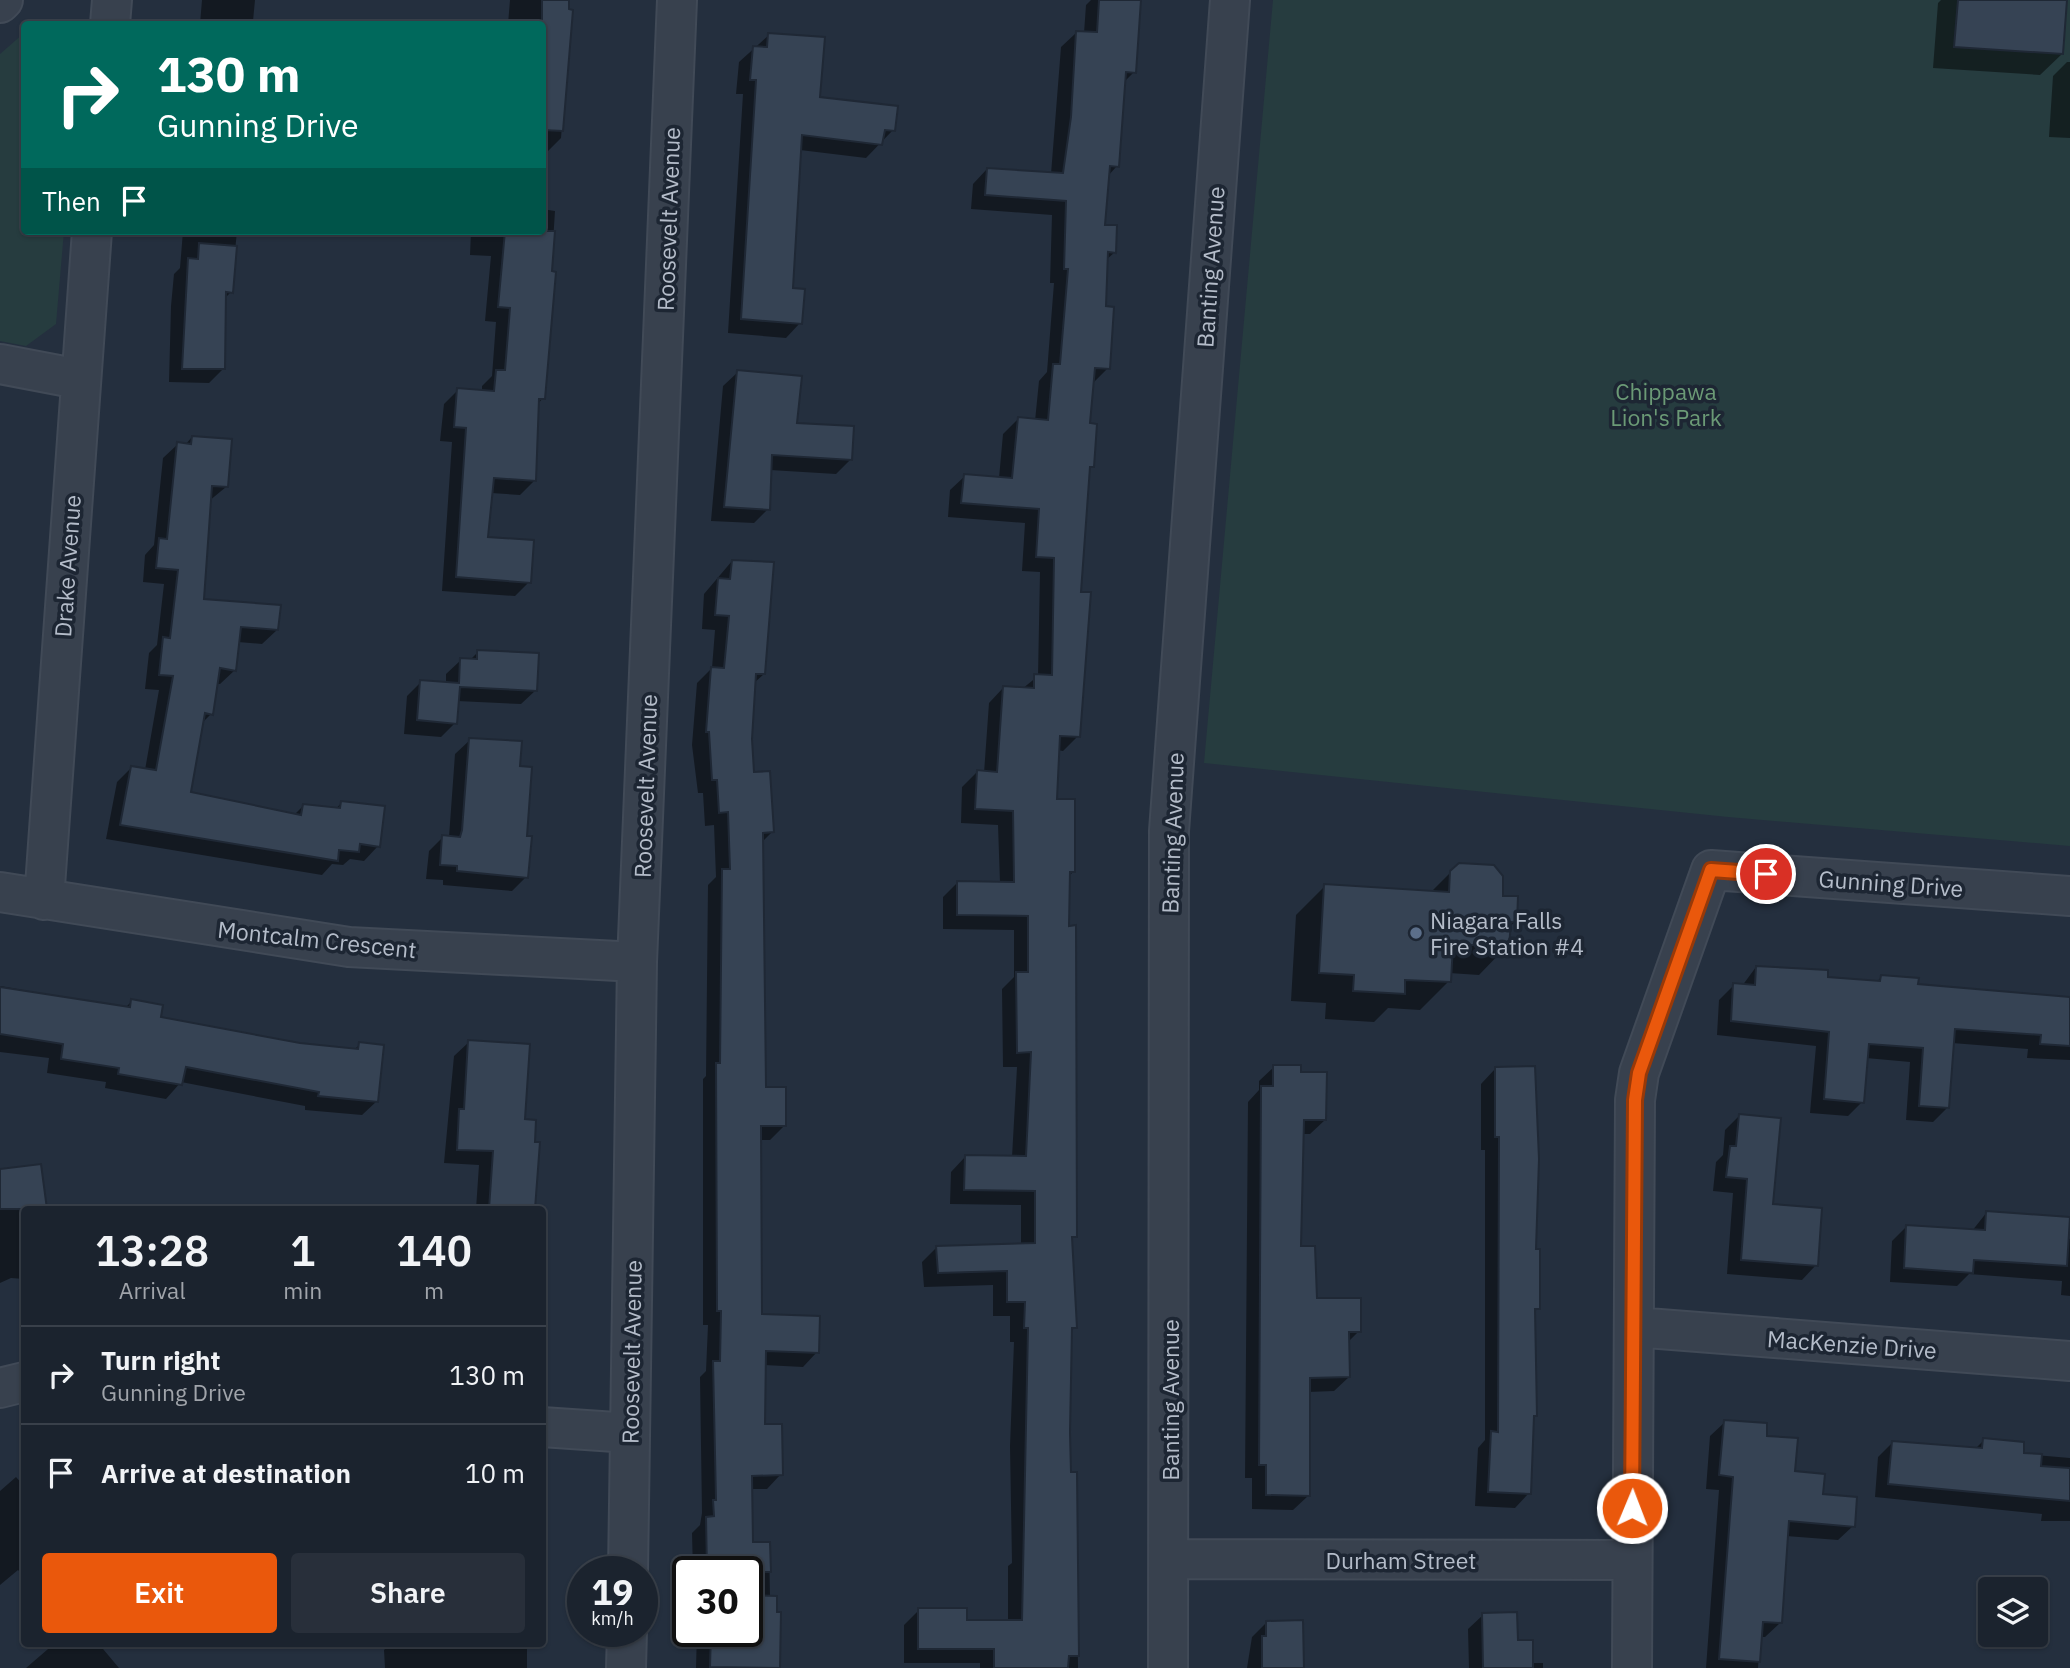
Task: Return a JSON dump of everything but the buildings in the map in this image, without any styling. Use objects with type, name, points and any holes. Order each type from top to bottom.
[{"type":"street","points":[[110,21],[112,0]]},
{"type":"street","name":"Roosevelt Avenue","points":[[628,1556],[637,962],[677,0]]},
{"type":"street","name":"Banting Avenue","points":[[1168,1668],[1169,831],[1230,0]]},
{"type":"street","name":"Drake Avenue","points":[[44,901],[79,379],[92,235]]},
{"type":"street","points":[[0,365],[79,379]]},
{"type":"street","name":"Gunning Drive","points":[[1634,1327],[1635,1100],[1639,1073],[1711,870],[2070,896]]},
{"type":"street","name":"Montcalm Crescent","points":[[0,892],[349,947],[637,962]]},
{"type":"street","points":[[1632,1668],[1634,1327]]},
{"type":"street","name":"MacKenzie Drive","points":[[1634,1327],[2070,1361]]},
{"type":"street","points":[[0,1388],[21,1383]]},
{"type":"street","points":[[546,1427],[630,1433]]},
{"type":"street","name":"Durham Street","points":[[1170,1559],[1631,1560]]},
{"type":"street","points":[[626,1668],[627,1647]]},
{"type":"green space","name":"Chippawa Lion's Park","points":[[1273,0],[2070,0],[2070,846],[1728,817],[1204,763]]},
{"type":"green space","points":[[21,36],[21,235],[64,235],[56,324],[26,346],[0,341],[0,54]]},
{"type":"place","name":"Niagara Falls Fire Station #4","points":[[1416,933]]},
{"type":"route","points":[[1632,1508],[1635,1100],[1639,1073],[1711,870],[1766,874]]}]
